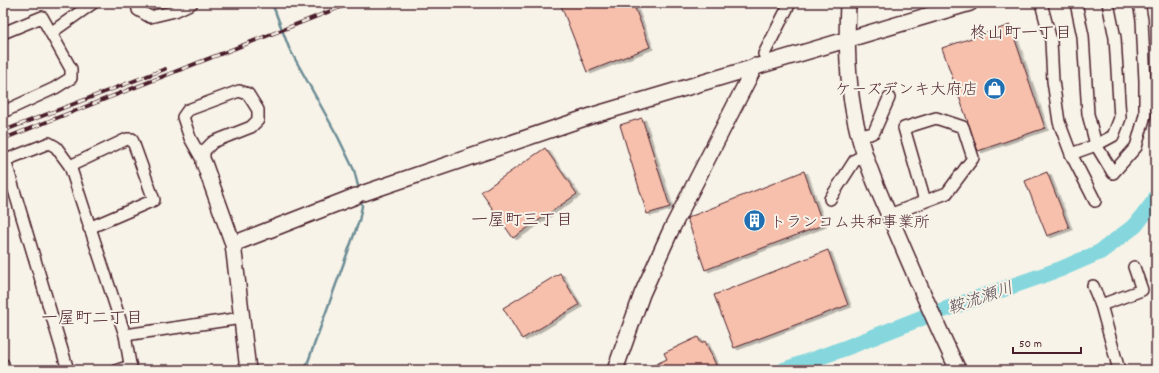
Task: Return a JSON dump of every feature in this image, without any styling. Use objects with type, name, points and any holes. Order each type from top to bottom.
[{"type":"street","points":[[52,32],[93,3]]},
{"type":"street","points":[[137,3],[138,10],[150,17],[175,11],[192,3]]},
{"type":"street","points":[[615,370],[642,294],[670,232],[790,3]]},
{"type":"street","points":[[848,3],[846,41],[847,64],[852,102],[859,136],[871,175],[924,297],[958,370]]},
{"type":"street","points":[[233,244],[360,195],[760,60],[846,41],[970,3]]},
{"type":"street","points":[[1041,3],[1051,41],[1053,81],[1059,122],[1071,154],[1095,201]]},
{"type":"street","points":[[1076,3],[1083,36],[1088,114],[1096,145],[1113,173],[1136,147],[1145,115],[1142,20],[1139,3]]},
{"type":"street","points":[[1071,154],[1096,145],[1113,136],[1120,118],[1115,38],[1108,3]]},
{"type":"street","points":[[3,33],[42,17],[52,32],[71,69],[71,78],[55,88],[3,112]]},
{"type":"street","points":[[204,163],[204,151],[213,142],[251,127],[258,120],[258,110],[248,94],[239,91],[188,110],[183,117],[190,138],[204,163],[221,206],[233,244],[248,370]]},
{"type":"street","points":[[859,136],[874,132],[889,98]]},
{"type":"street","points":[[889,214],[925,201],[947,193],[973,158],[963,127],[936,118],[904,128],[925,201]]},
{"type":"street","points":[[70,166],[126,139],[132,139],[154,200],[89,228]]},
{"type":"street","points":[[68,370],[4,161],[49,143],[56,147],[70,166],[125,335],[131,368],[118,370]]},
{"type":"street","points":[[830,199],[855,160],[865,156]]},
{"type":"street","points":[[1101,305],[1142,290],[1134,267]]},
{"type":"street","points":[[1093,286],[1101,305],[1119,370]]},
{"type":"street","points":[[125,335],[242,318]]},
{"type":"street","points":[[3,364],[5,370]]},
{"type":"building","points":[[560,3],[633,3],[650,47],[587,72]]},
{"type":"building","name":"ケーズデンキ大府店","points":[[1010,25],[1045,128],[978,151],[942,48]]},
{"type":"building","points":[[642,118],[670,207],[647,214],[620,125]]},
{"type":"building","points":[[545,148],[577,194],[513,238],[481,192]]},
{"type":"building","name":"トランコム共和事業所","points":[[804,171],[823,225],[705,270],[687,218]]},
{"type":"building","points":[[1047,172],[1069,228],[1047,236],[1025,181]]},
{"type":"building","name":"トランコム共和事業所","points":[[828,250],[848,305],[734,348],[714,295]]},
{"type":"building","points":[[560,273],[579,305],[522,339],[503,308]]},
{"type":"building","points":[[698,337],[701,343],[705,341],[716,365],[705,370],[649,370],[648,368],[667,359],[664,353]]},
{"type":"waterway","points":[[272,3],[289,48],[338,137],[354,170],[359,190]]},
{"type":"waterway","name":"鞍流瀬川","points":[[784,370],[929,315],[1061,269],[1100,252],[1136,225],[1156,197]]},
{"type":"waterway","points":[[305,370],[359,221],[362,206],[361,199]]},
{"type":"railway","points":[[3,139],[351,3]]},
{"type":"railway","points":[[3,131],[165,69]]},
{"type":"place","name":"ケーズデンキ大府店","points":[[994,88]]},
{"type":"place","name":"トランコム共和事業所","points":[[755,221]]},
{"type":"district","name":"柊山町一丁目","points":[[1021,32]]},
{"type":"district","name":"一屋町三丁目","points":[[522,219]]},
{"type":"district","name":"一屋町二丁目","points":[[92,317]]}]
